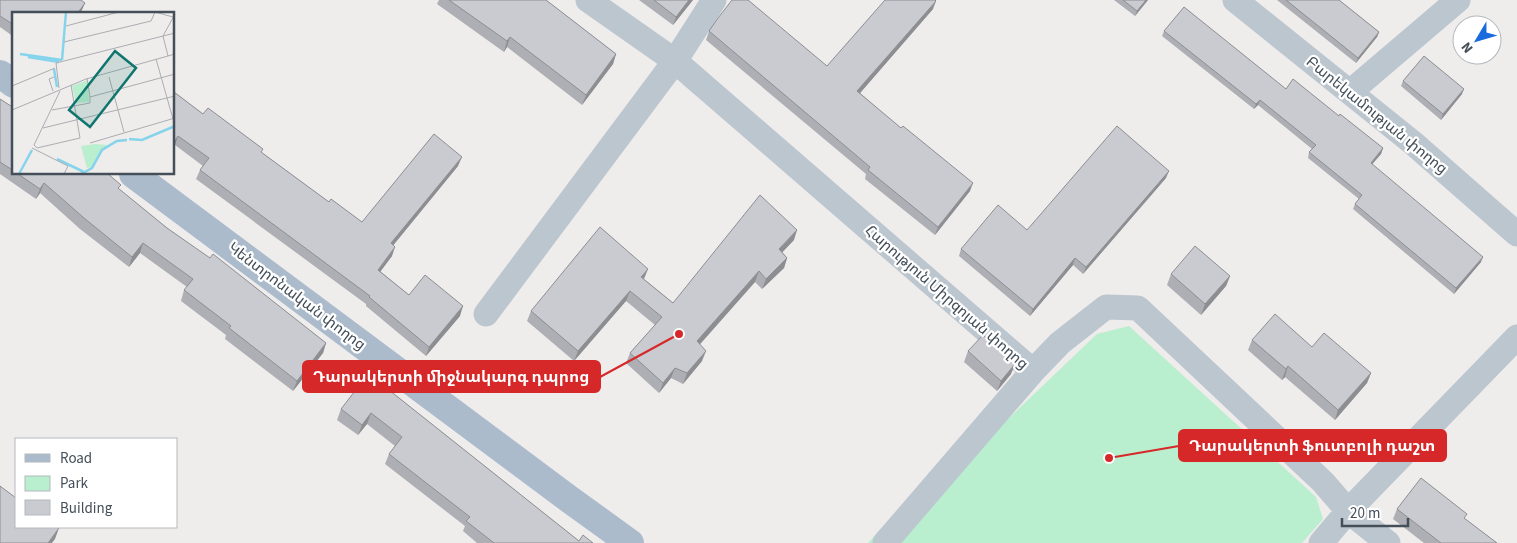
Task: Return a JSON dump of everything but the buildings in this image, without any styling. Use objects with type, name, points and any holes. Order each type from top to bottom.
[{"type":"main road","points":[[0,74],[12,83]]},
{"type":"main road","name":"Կենտրոնական փողոց","points":[[134,175],[630,543]]},
{"type":"street","name":"Հարություն Միրզոյան փողոց","points":[[588,0],[675,61],[1033,371],[1060,343],[1106,307],[1138,308],[1323,482],[1348,511],[1388,543]]},
{"type":"street","points":[[486,314],[675,61],[714,0]]},
{"type":"street","name":"Բարեկամության փողոց","points":[[1235,0],[1413,142],[1517,234]]},
{"type":"street","points":[[1350,92],[1458,0]]},
{"type":"street","points":[[1321,543],[1348,511],[1517,337]]},
{"type":"street","points":[[885,543],[1033,371]]},
{"type":"green space","points":[[1129,326],[1316,497],[1323,519],[1302,543],[868,543],[993,403],[1009,418],[1097,334]]},
{"type":"place","name":"Դարակերտի միջնակարգ դպրոց","points":[[679,334]]},
{"type":"place","name":"Դարակերտի ֆուտբոլի դաշտ","points":[[1109,458]]}]
